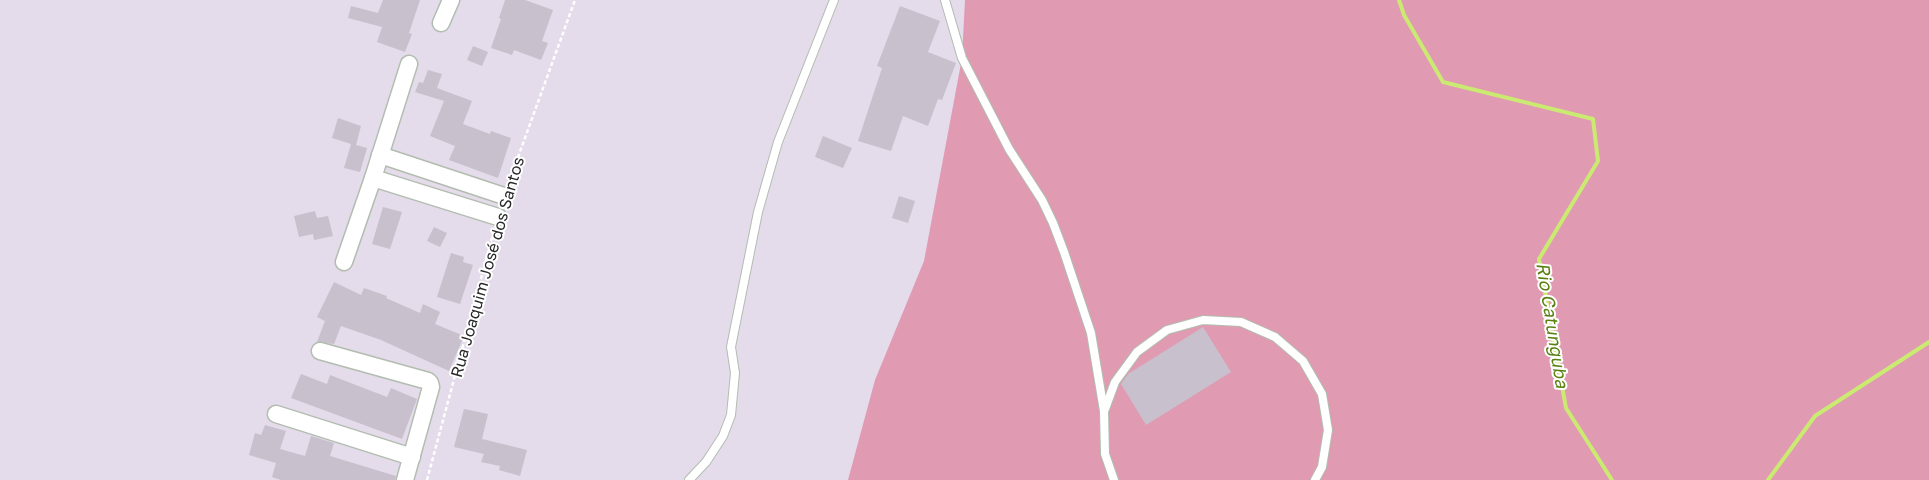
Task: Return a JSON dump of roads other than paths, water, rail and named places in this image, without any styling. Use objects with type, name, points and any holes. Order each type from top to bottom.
[{"type":"street","points":[[441,23],[451,0]]},
{"type":"street","points":[[344,262],[409,64]]},
{"type":"street","points":[[380,155],[504,196]]},
{"type":"street","points":[[373,178],[498,217]]},
{"type":"street","points":[[320,351],[430,383],[431,387],[405,480]]},
{"type":"street","points":[[276,414],[412,457]]},
{"type":"lane","points":[[689,480],[706,462],[723,436],[731,415],[734,373],[731,347],[733,332],[763,196],[778,142],[834,0]]},
{"type":"lane","points":[[945,0],[962,58],[1010,149],[1042,200],[1053,223],[1091,333],[1104,410],[1105,454],[1114,480]]},
{"type":"lane","points":[[1104,410],[1115,382],[1137,352],[1168,330],[1204,320],[1241,322],[1275,336],[1303,361],[1322,394],[1328,430],[1322,467],[1315,480]]},
{"type":"waterway","name":"Rio Catunguba","points":[[1399,0],[1404,15],[1443,82],[1593,119],[1598,161],[1539,259],[1566,408],[1612,480]]},
{"type":"waterway","points":[[1768,480],[1815,416],[1929,342]]}]
